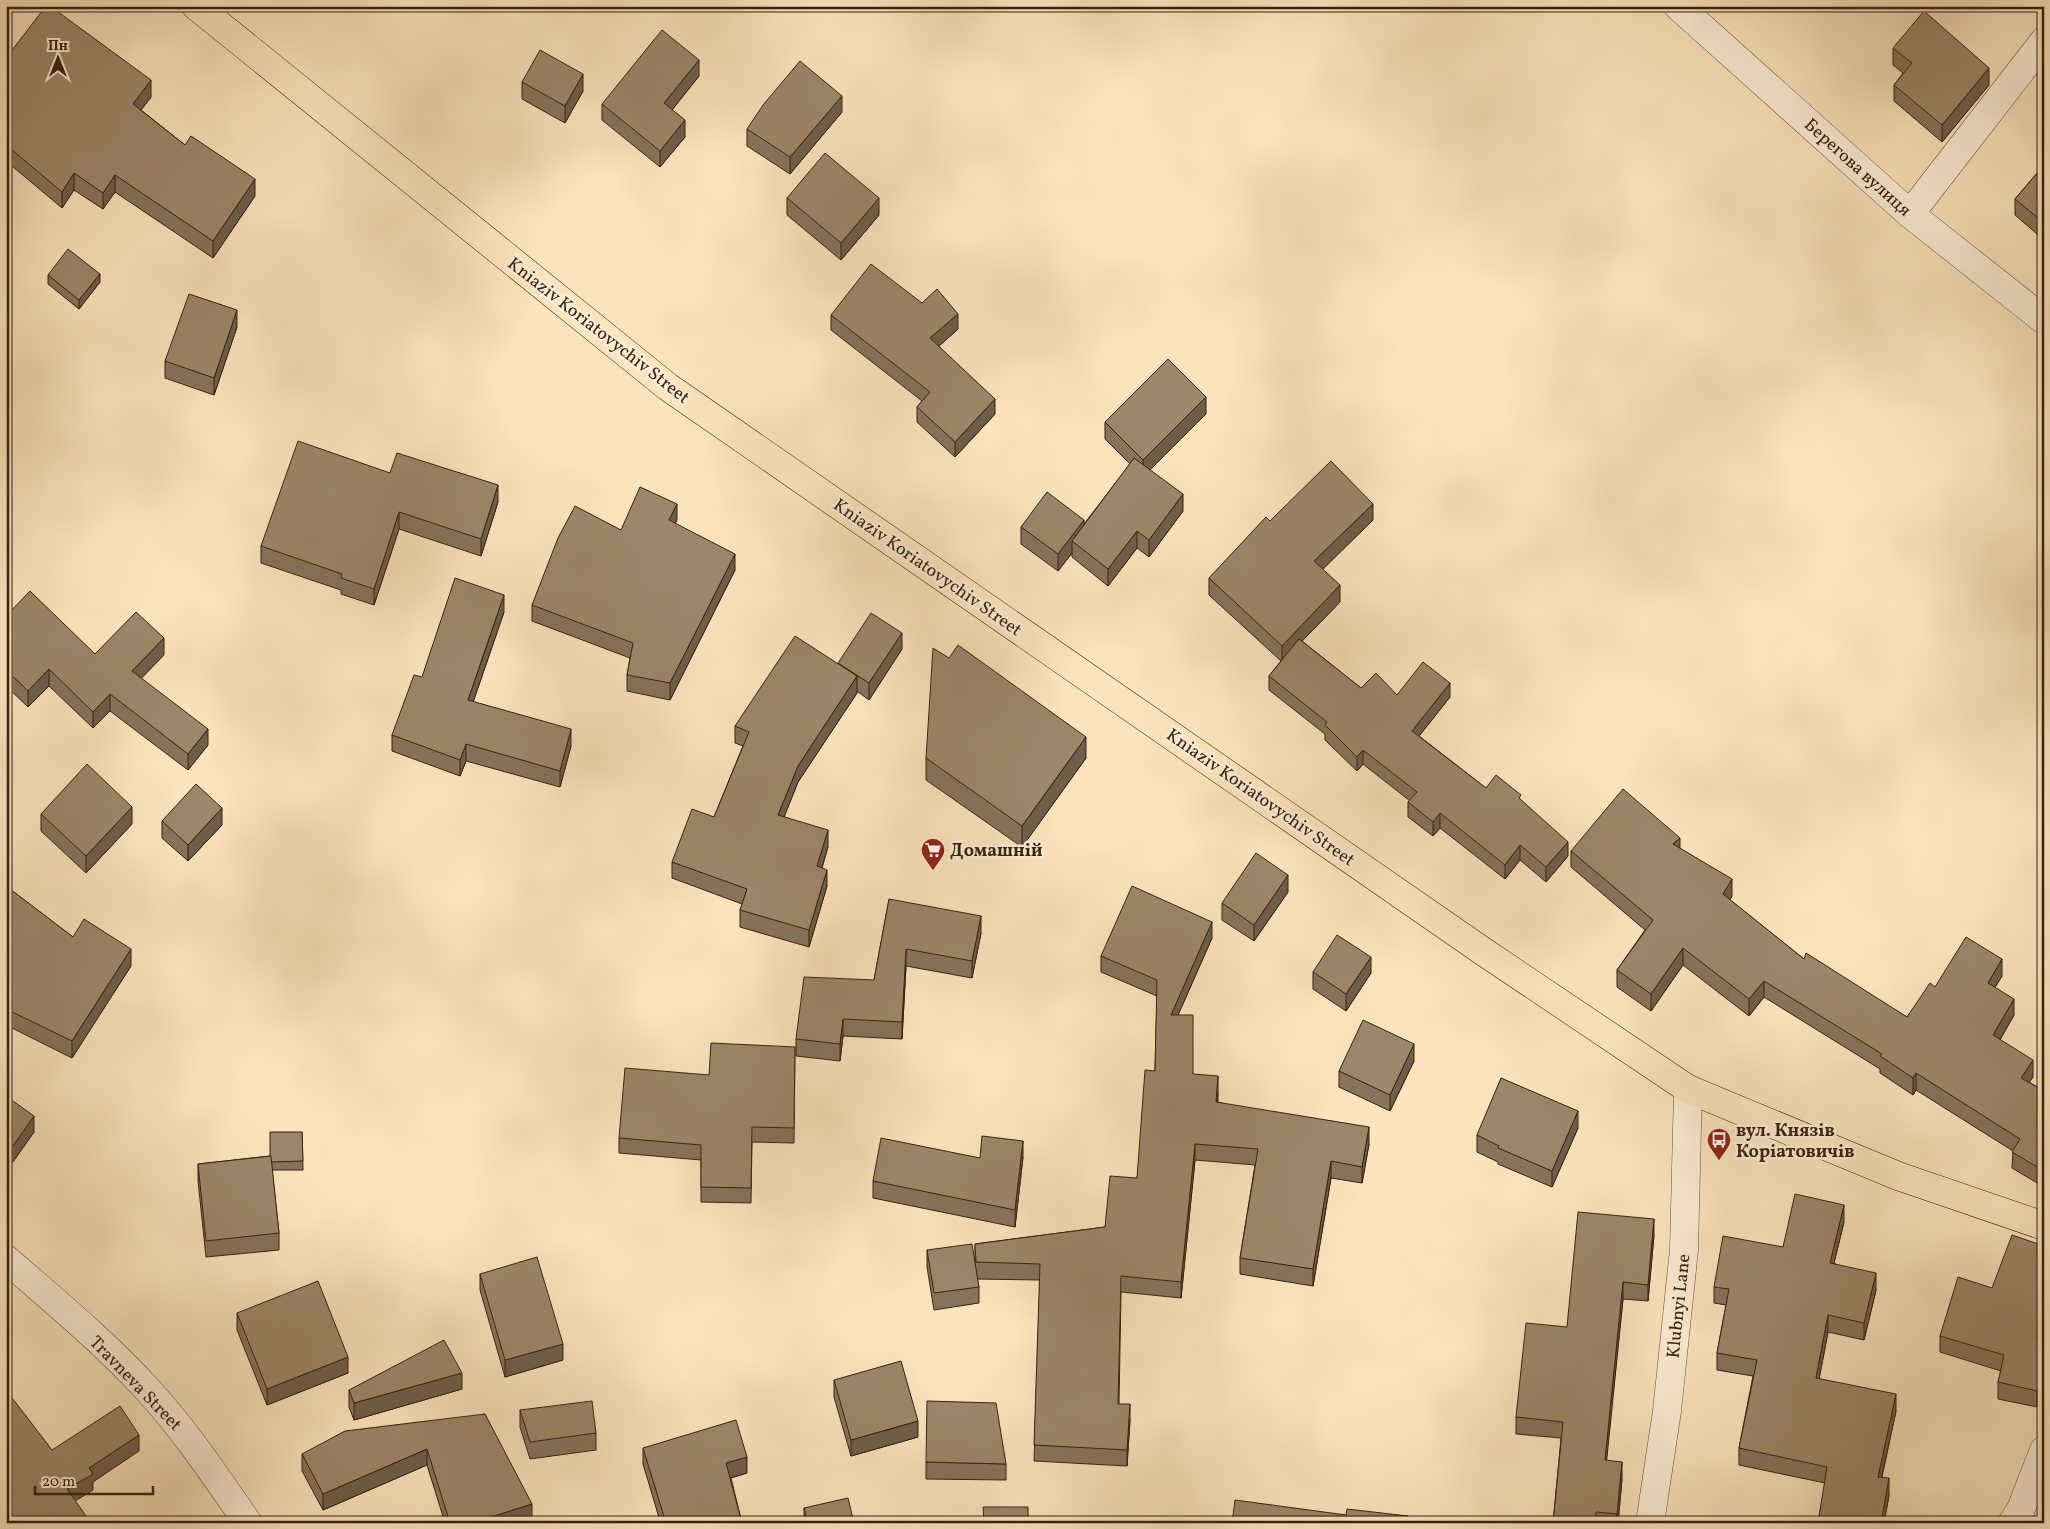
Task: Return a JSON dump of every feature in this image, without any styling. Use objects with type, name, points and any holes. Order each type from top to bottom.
[{"type":"main road","name":"Kniaziv Koriatovychiv Street","points":[[196,6],[668,387],[1484,952],[1688,1088],[1898,1176],[2044,1226]]},
{"type":"street","name":"Берегова вулиця","points":[[1678,6],[1910,214],[2044,320]]},
{"type":"street","points":[[1910,214],[2044,41]]},
{"type":"street","name":"Klubnyi Lane","points":[[1650,1523],[1667,1411],[1684,1250],[1688,1088]]},
{"type":"street","name":"Travneva Street","points":[[6,1259],[110,1351],[146,1388],[183,1432],[248,1523]]},
{"type":"street","points":[[2012,1523],[2021,1510],[2044,1450]]},
{"type":"building","points":[[46,6],[50,6],[151,80],[133,104],[185,145],[191,136],[255,179],[213,241],[115,175],[103,193],[74,173],[62,192],[6,145],[6,58]]},
{"type":"building","points":[[1924,11],[1989,68],[1942,125],[1894,85],[1912,63],[1893,48]]},
{"type":"building","points":[[662,30],[699,60],[664,103],[685,120],[660,151],[602,104]]},
{"type":"building","points":[[540,50],[583,74],[565,106],[522,82]]},
{"type":"building","points":[[800,61],[842,96],[790,157],[747,129],[763,105]]},
{"type":"building","points":[[825,153],[879,198],[841,243],[787,198]]},
{"type":"building","points":[[2044,165],[2044,223],[2015,199]]},
{"type":"building","points":[[68,249],[100,274],[79,300],[48,275]]},
{"type":"building","points":[[871,264],[922,303],[937,289],[958,314],[930,338],[995,399],[955,442],[917,407],[930,392],[831,315]]},
{"type":"building","points":[[189,294],[237,310],[214,378],[165,361]]},
{"type":"building","points":[[1168,359],[1206,397],[1143,460],[1105,422]]},
{"type":"building","points":[[298,441],[390,473],[397,453],[498,485],[481,539],[399,512],[374,589],[341,578],[342,574],[261,546]]},
{"type":"building","points":[[1134,458],[1183,494],[1149,540],[1137,531],[1108,569],[1072,541]]},
{"type":"building","points":[[1331,461],[1373,504],[1314,561],[1340,585],[1282,646],[1209,578],[1266,517],[1270,521]]},
{"type":"building","points":[[640,487],[677,504],[669,520],[735,554],[670,683],[627,675],[633,643],[532,605],[558,538],[575,506],[621,530]]},
{"type":"building","points":[[1047,492],[1084,520],[1058,554],[1021,527]]},
{"type":"building","points":[[455,578],[504,595],[468,700],[571,729],[560,771],[466,744],[460,760],[392,735],[414,675],[422,677]]},
{"type":"building","points":[[30,591],[95,654],[136,612],[164,638],[132,671],[208,729],[188,754],[110,694],[93,712],[49,669],[28,691],[6,670],[6,616]]},
{"type":"building","points":[[871,613],[902,633],[869,683],[838,663]]},
{"type":"building","points":[[795,636],[857,676],[798,766],[778,815],[828,830],[817,866],[827,870],[809,930],[740,910],[747,889],[672,862],[692,809],[714,817],[749,732],[735,726]]},
{"type":"building","points":[[1299,639],[1361,688],[1376,673],[1397,695],[1423,662],[1450,683],[1412,731],[1486,788],[1496,775],[1521,795],[1519,798],[1568,842],[1546,867],[1520,845],[1505,865],[1440,813],[1433,822],[1408,802],[1417,792],[1363,750],[1357,757],[1325,725],[1327,722],[1269,676]]},
{"type":"building","points":[[958,645],[1086,737],[1022,826],[926,758],[933,648],[949,658]]},
{"type":"building","points":[[87,764],[132,807],[86,856],[41,814]]},
{"type":"building","points":[[196,784],[222,808],[188,845],[162,821]]},
{"type":"building","points":[[1623,789],[1680,838],[1673,844],[1732,879],[1723,894],[1804,959],[1806,953],[1907,1017],[1930,983],[1935,987],[1966,937],[2002,959],[1988,983],[2014,999],[1993,1035],[2033,1060],[2021,1078],[2044,1091],[2044,1171],[2012,1152],[2020,1139],[1916,1073],[1913,1078],[1880,1056],[1882,1054],[1764,981],[1749,999],[1683,948],[1651,994],[1617,970],[1653,920],[1571,851]]},
{"type":"building","points":[[1256,853],[1288,875],[1254,925],[1222,903]]},
{"type":"building","points":[[6,886],[73,937],[84,919],[131,949],[72,1041],[6,1009]]},
{"type":"building","points":[[1132,886],[1212,922],[1171,1015],[1193,1015],[1193,1074],[1218,1076],[1216,1102],[1369,1127],[1362,1167],[1331,1161],[1313,1269],[1240,1258],[1258,1149],[1195,1144],[1181,1282],[1121,1276],[1118,1404],[1130,1404],[1127,1450],[1034,1445],[1040,1264],[976,1262],[975,1244],[1105,1227],[1110,1176],[1137,1178],[1145,1070],[1155,1071],[1157,980],[1101,956]]},
{"type":"building","points":[[889,899],[981,916],[972,961],[906,949],[902,1022],[843,1019],[840,1044],[796,1039],[804,977],[874,980]]},
{"type":"building","points":[[1337,935],[1371,957],[1346,994],[1313,972]]},
{"type":"building","points":[[1363,1020],[1414,1044],[1390,1095],[1339,1071]]},
{"type":"building","points":[[711,1043],[795,1047],[794,1128],[752,1127],[751,1188],[701,1187],[701,1145],[619,1138],[625,1068],[709,1075]]},
{"type":"building","points":[[1501,1078],[1578,1111],[1552,1171],[1498,1148],[1499,1146],[1477,1135]]},
{"type":"building","points":[[6,1096],[34,1116],[10,1150],[6,1147]]},
{"type":"building","points":[[270,1132],[302,1132],[303,1161],[271,1162]]},
{"type":"building","points":[[982,1136],[1023,1141],[1015,1210],[873,1181],[881,1138],[980,1158]]},
{"type":"building","points":[[271,1156],[279,1233],[206,1241],[198,1164]]},
{"type":"building","points":[[1795,1194],[1844,1205],[1830,1263],[1876,1273],[1864,1323],[1828,1315],[1816,1378],[1896,1394],[1878,1477],[1889,1478],[1881,1523],[1818,1523],[1827,1467],[1739,1448],[1757,1360],[1717,1353],[1729,1289],[1714,1287],[1723,1236],[1783,1247]]},
{"type":"building","points":[[1578,1212],[1654,1219],[1648,1285],[1623,1282],[1605,1460],[1622,1462],[1617,1514],[1596,1512],[1595,1523],[1553,1523],[1563,1422],[1516,1417],[1526,1323],[1567,1327]]},
{"type":"building","points":[[2012,1235],[2044,1246],[2044,1318],[2037,1337],[2044,1338],[2044,1363],[2037,1391],[1998,1382],[2004,1355],[1940,1336],[1958,1277],[1992,1288]]},
{"type":"building","points":[[972,1244],[979,1287],[934,1293],[927,1250]]},
{"type":"building","points":[[537,1257],[563,1344],[505,1360],[480,1274]]},
{"type":"building","points":[[318,1281],[348,1357],[267,1389],[237,1313]]},
{"type":"building","points":[[444,1340],[462,1373],[354,1403],[349,1390]]},
{"type":"building","points":[[901,1361],[918,1421],[851,1440],[834,1380]]},
{"type":"building","points":[[6,1390],[52,1450],[120,1406],[139,1435],[89,1468],[93,1474],[67,1489],[91,1523],[34,1523],[31,1518],[26,1523],[6,1523]]},
{"type":"building","points":[[592,1401],[596,1433],[530,1442],[520,1410]]},
{"type":"building","points":[[927,1401],[996,1403],[1006,1464],[926,1462]]},
{"type":"building","points":[[485,1414],[532,1504],[472,1523],[450,1523],[427,1449],[323,1494],[302,1454],[345,1431]]},
{"type":"building","points":[[736,1420],[747,1457],[726,1463],[742,1523],[654,1523],[665,1520],[643,1448]]},
{"type":"building","points":[[848,1498],[854,1523],[808,1523],[804,1508]]},
{"type":"building","points":[[1235,1500],[1346,1515],[1347,1509],[1408,1516],[1407,1523],[1232,1523]]},
{"type":"building","points":[[983,1507],[1028,1507],[1028,1523],[984,1523]]},
{"type":"place","name":"Домашній","points":[[933,871]]},
{"type":"place","name":"вул. Князів Коріатовичів","points":[[1719,1161]]}]
